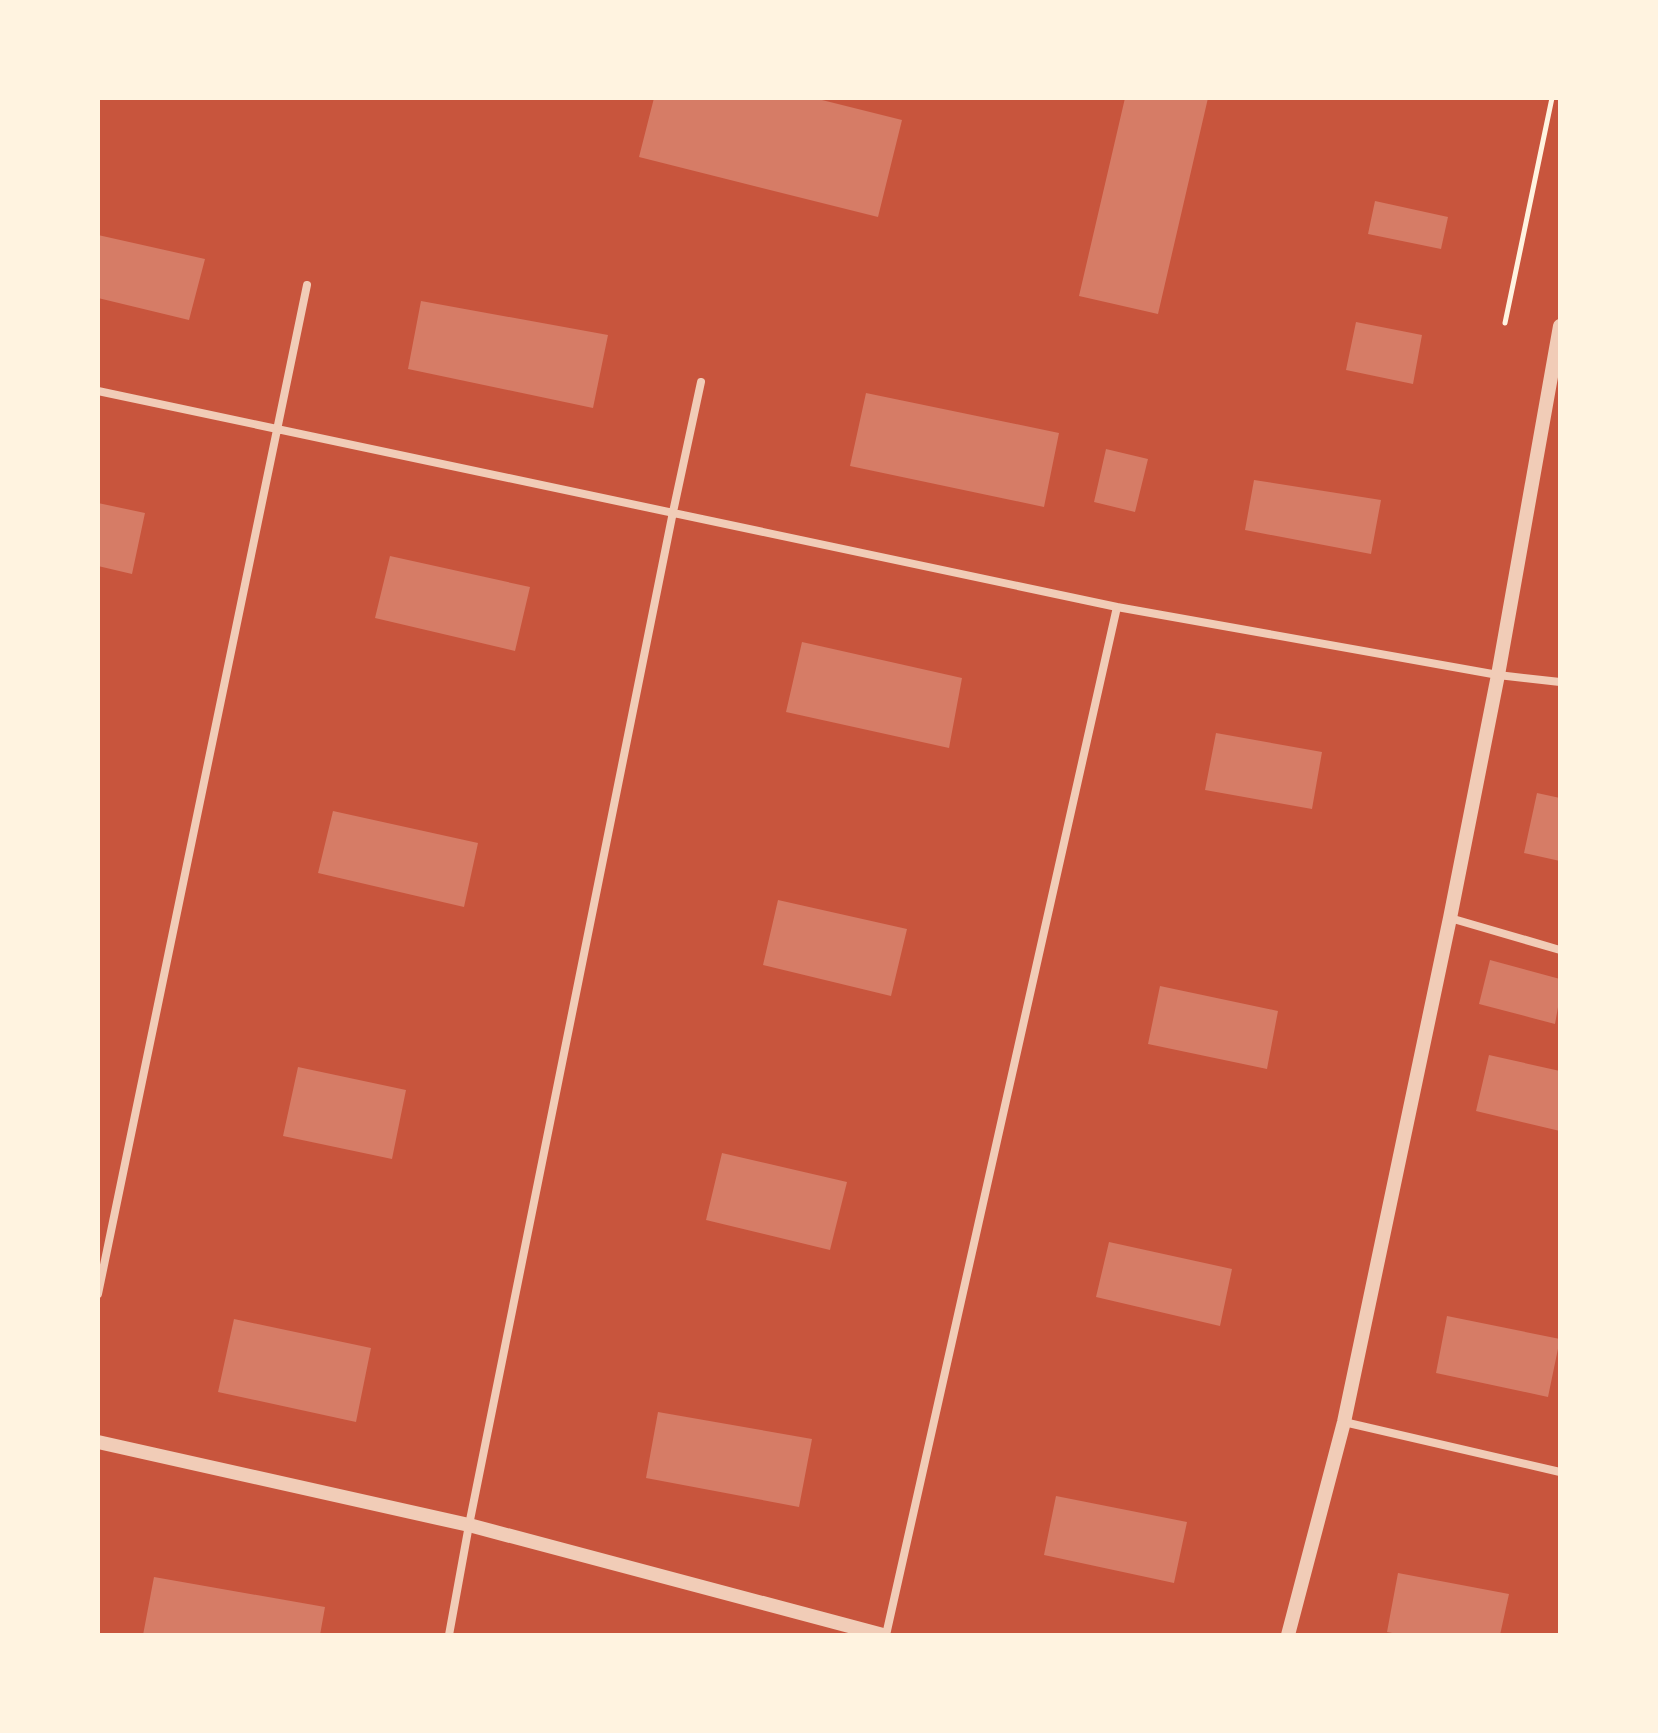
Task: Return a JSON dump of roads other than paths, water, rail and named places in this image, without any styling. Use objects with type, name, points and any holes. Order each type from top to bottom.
[{"type":"street","points":[[98,1294],[307,285]]},
{"type":"street","points":[[1288,1635],[1344,1422],[1450,918],[1498,675],[1560,326]]},
{"type":"street","points":[[449,1635],[701,382]]},
{"type":"street","points":[[98,391],[1117,607],[1498,675],[1560,682]]},
{"type":"street","points":[[98,1442],[469,1525],[884,1635],[1117,607]]},
{"type":"street","points":[[1450,918],[1560,950]]},
{"type":"street","points":[[1344,1422],[1560,1472]]}]
